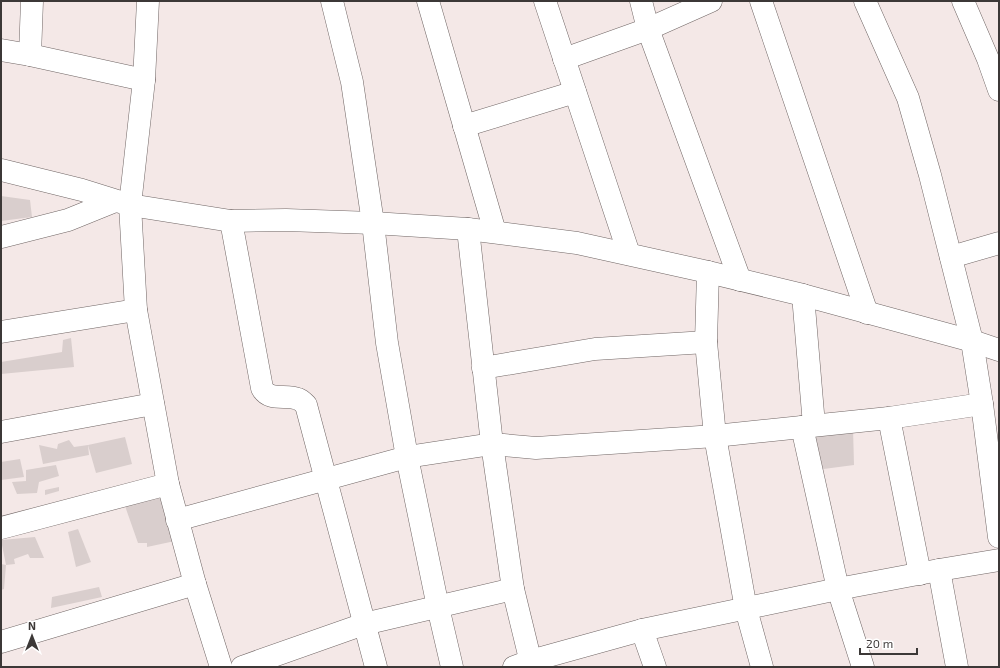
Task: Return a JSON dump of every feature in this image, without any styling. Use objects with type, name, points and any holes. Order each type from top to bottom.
[{"type":"street","points":[[30,55],[32,1]]},
{"type":"street","points":[[148,1],[144,80],[122,203],[136,310],[168,484],[195,584],[221,667]]},
{"type":"street","points":[[332,1],[352,82],[374,222],[387,344],[407,457],[452,667]]},
{"type":"street","points":[[428,1],[495,232]]},
{"type":"street","points":[[545,1],[629,254]]},
{"type":"street","points":[[641,1],[648,29],[740,280]]},
{"type":"street","points":[[564,59],[648,29],[711,1]]},
{"type":"street","points":[[761,1],[867,314]]},
{"type":"street","points":[[865,1],[908,98],[951,257],[972,341],[982,404],[999,537]]},
{"type":"street","points":[[963,1],[994,57],[999,90]]},
{"type":"street","points":[[1,50],[144,80]]},
{"type":"street","points":[[464,126],[575,92]]},
{"type":"street","points":[[1,170],[82,190],[122,203],[231,221],[286,220],[374,222],[468,229],[577,242],[803,295],[867,314],[972,341],[999,350]]},
{"type":"street","points":[[1,237],[68,220],[122,203]]},
{"type":"street","points":[[231,221],[262,388],[265,393],[272,397],[293,397],[300,399],[306,405],[376,667]]},
{"type":"street","points":[[468,229],[492,444],[525,665],[642,630],[838,589],[999,560]]},
{"type":"street","points":[[951,257],[999,244]]},
{"type":"street","points":[[708,272],[706,342],[715,436],[746,609],[762,667]]},
{"type":"street","points":[[803,295],[808,426],[838,589],[863,667]]},
{"type":"street","points":[[1,332],[136,310]]},
{"type":"street","points":[[483,368],[595,349],[706,342]]},
{"type":"street","points":[[1,432],[153,404]]},
{"type":"street","points":[[177,520],[407,457],[492,444],[536,448],[715,436],[889,418],[982,404]]},
{"type":"street","points":[[889,418],[929,572],[957,667]]},
{"type":"street","points":[[1,528],[168,484]]},
{"type":"street","points":[[1,642],[195,584]]},
{"type":"street","points":[[242,667],[364,624],[513,589]]},
{"type":"street","points":[[642,630],[655,667]]},
{"type":"building","points":[[1,196],[30,200],[32,217],[1,221]]},
{"type":"building","points":[[71,338],[74,367],[1,374],[1,362],[62,352],[63,340]]},
{"type":"building","points":[[853,428],[854,465],[816,470],[810,433]]},
{"type":"building","points":[[125,437],[132,464],[96,473],[88,445]]},
{"type":"building","points":[[69,440],[74,447],[88,445],[89,455],[43,464],[39,445],[57,449],[58,444]]},
{"type":"building","points":[[20,459],[24,477],[1,480],[1,462]]},
{"type":"building","points":[[56,465],[59,476],[39,482],[37,493],[17,494],[12,482],[26,481],[26,470]]},
{"type":"building","points":[[59,487],[59,491],[45,495],[45,490]]},
{"type":"building","points":[[161,497],[175,541],[147,547],[147,543],[138,543],[125,506]]},
{"type":"building","points":[[78,529],[91,562],[76,567],[68,532]]},
{"type":"building","points":[[35,537],[44,558],[30,558],[28,554],[14,559],[15,564],[6,565],[1,540]]},
{"type":"building","points":[[1,564],[6,565],[4,589],[1,590]]},
{"type":"building","points":[[99,587],[102,597],[51,608],[52,597]]}]
